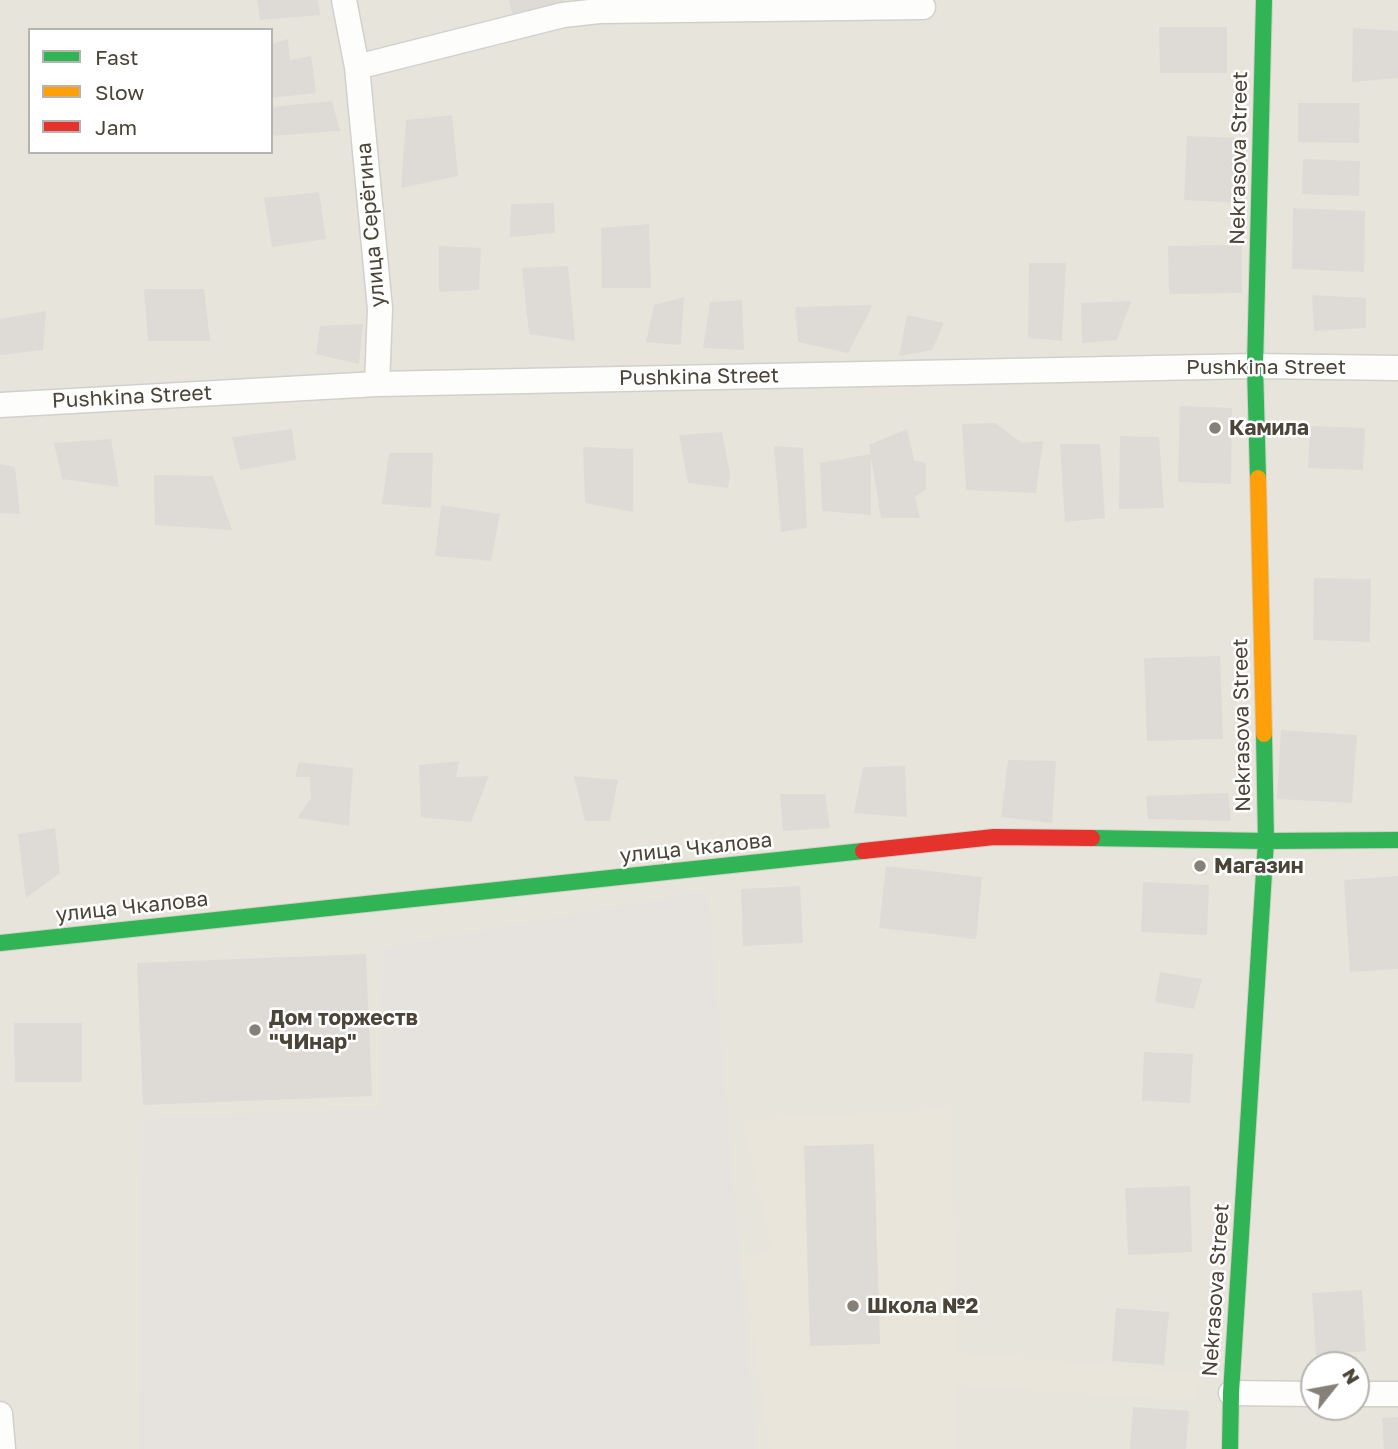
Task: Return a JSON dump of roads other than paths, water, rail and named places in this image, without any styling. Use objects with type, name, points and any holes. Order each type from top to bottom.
[{"type":"street","name":"улица Серёгина","points":[[344,0],[357,67],[380,309],[377,384]]},
{"type":"street","name":"Nekrasova Street","points":[[1230,1449],[1231,1393],[1266,841],[1255,366],[1264,0]]},
{"type":"street","points":[[357,67],[599,6],[923,7]]},
{"type":"street","name":"Pushkina Street","points":[[0,405],[377,384],[1255,366],[1398,368]]},
{"type":"street","name":"улица Чкалова","points":[[0,943],[994,837],[1398,840]]},
{"type":"street","points":[[1231,1393],[1300,1394]]},
{"type":"street","points":[[1370,1394],[1398,1394]]},
{"type":"place","name":"Камила","points":[[1215,428]]},
{"type":"place","name":"Магазин","points":[[1200,866]]},
{"type":"place","name":"Дом торжеств \"ЧИнар\"","points":[[255,1030]]},
{"type":"place","name":"Школа №2","points":[[853,1306]]}]
